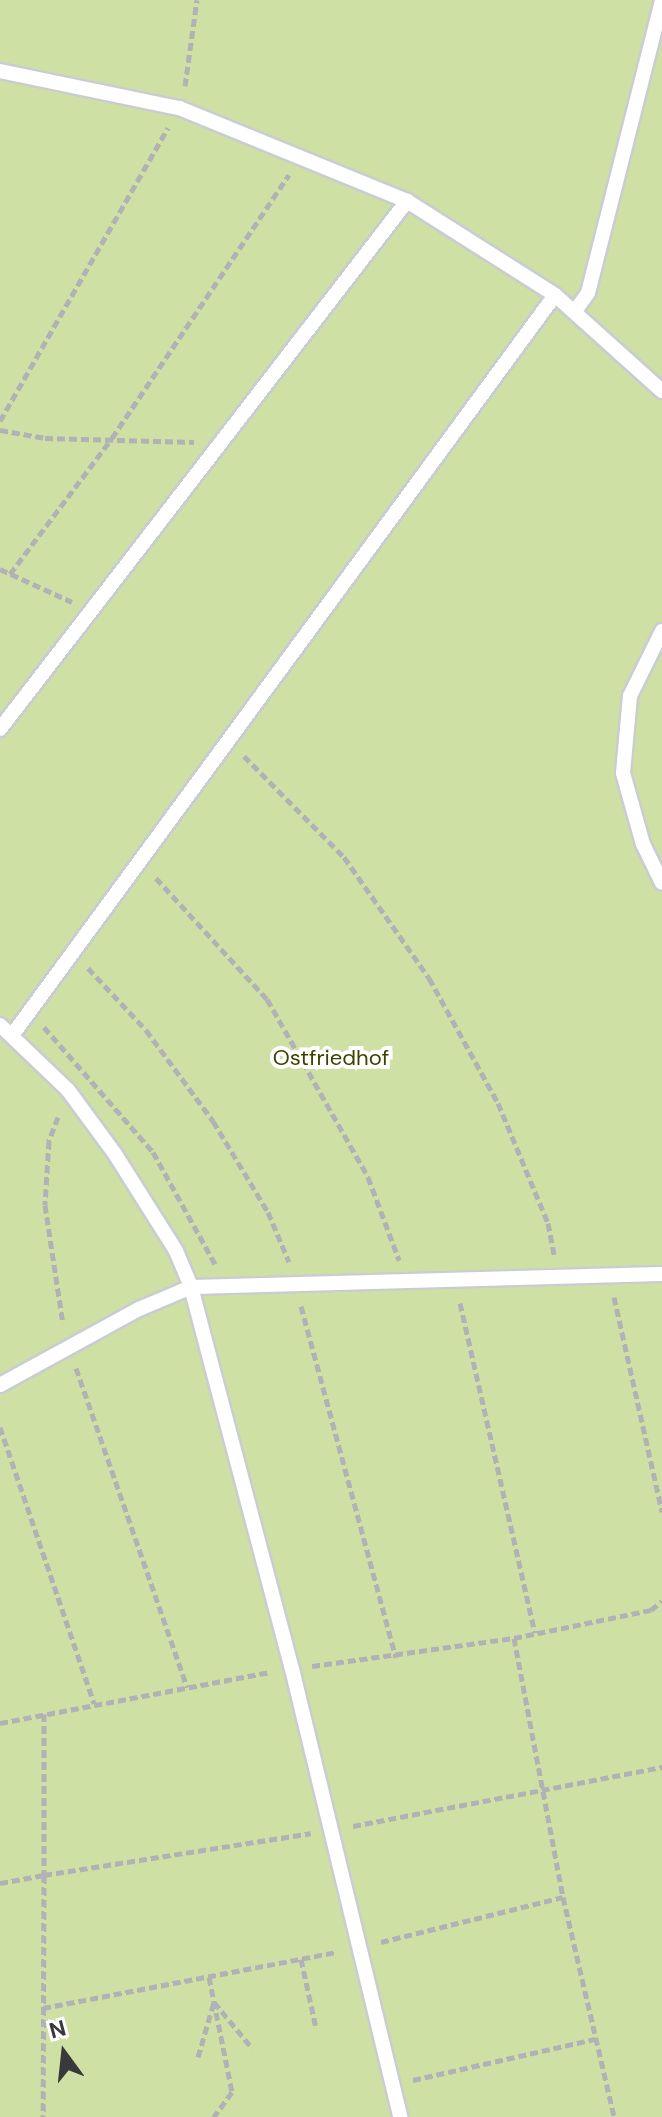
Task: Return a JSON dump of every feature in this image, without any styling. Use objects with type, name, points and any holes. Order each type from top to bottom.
[{"type":"lane","points":[[575,311],[588,293],[662,0]]},
{"type":"lane","points":[[0,71],[179,108],[407,201],[555,295],[662,391]]},
{"type":"lane","points":[[0,729],[407,201]]},
{"type":"lane","points":[[13,1034],[555,295]]},
{"type":"lane","points":[[662,631],[643,662],[623,732],[623,773],[630,802],[662,883]]},
{"type":"lane","points":[[0,1025],[13,1034],[68,1090],[144,1196],[191,1287],[292,1669],[400,2117]]},
{"type":"lane","points":[[0,1385],[68,1345],[191,1287],[662,1274]]},
{"type":"path","points":[[0,421],[179,108],[197,0]]},
{"type":"path","points":[[91,610],[4,573],[112,438],[303,156]]},
{"type":"path","points":[[0,430],[45,438],[219,443]]},
{"type":"path","points":[[227,741],[344,857],[429,978],[498,1103],[548,1223],[560,1278]]},
{"type":"path","points":[[138,861],[209,931],[274,1011],[368,1177],[405,1280]]},
{"type":"path","points":[[68,1090],[49,1141],[45,1205],[55,1297],[68,1345],[187,1687]]},
{"type":"path","points":[[609,1277],[662,1512]]},
{"type":"path","points":[[455,1279],[535,1633]]},
{"type":"path","points":[[0,1427],[94,1703]]},
{"type":"path","points":[[0,1723],[94,1703],[292,1669],[514,1638],[651,1610],[662,1601]]},
{"type":"path","points":[[514,1638],[563,1897],[614,2117]]},
{"type":"path","points":[[43,2117],[44,1714]]},
{"type":"path","points":[[0,1883],[544,1793],[662,1767]]},
{"type":"path","points":[[43,2008],[358,1947],[563,1897]]},
{"type":"path","points":[[301,1959],[316,2028]]},
{"type":"path","points":[[209,1977],[232,2092],[214,2117]]},
{"type":"path","points":[[214,2002],[252,2048]]},
{"type":"path","points":[[198,2057],[214,2002]]},
{"type":"path","points":[[392,2085],[595,2039]]},
{"type":"green space","name":"Ostfriedhof","points":[[0,0],[662,0],[662,2117],[0,2117]]}]
